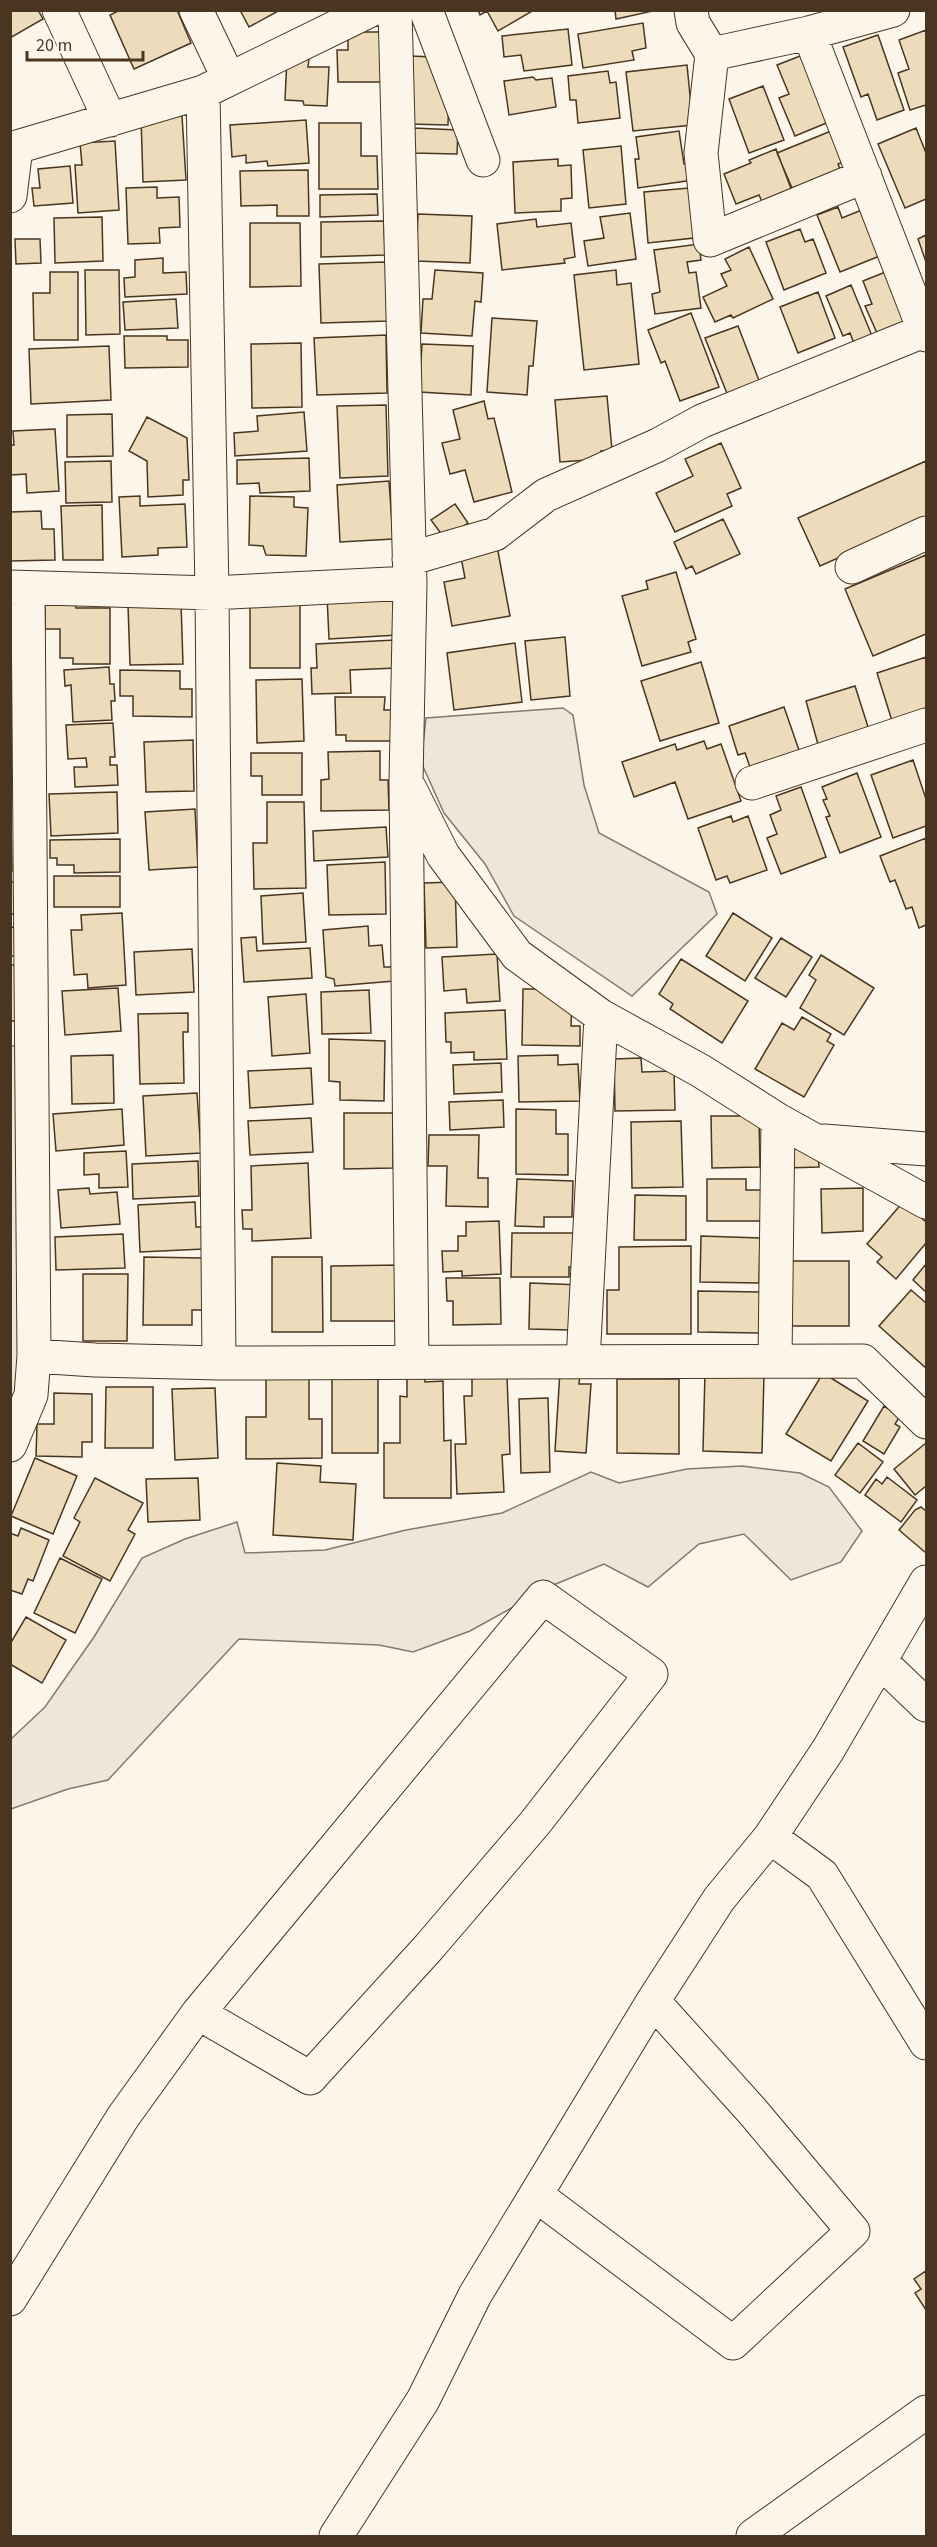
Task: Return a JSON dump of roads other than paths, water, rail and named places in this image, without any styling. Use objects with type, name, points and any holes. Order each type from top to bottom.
[{"type":"street","points":[[59,10],[110,120]]},
{"type":"street","points":[[196,10],[216,85],[212,593],[219,1363]]},
{"type":"street","points":[[10,196],[13,148],[110,120],[216,85],[371,10]]},
{"type":"street","points":[[395,10],[410,571],[406,782],[412,1362]]},
{"type":"street","points":[[426,10],[483,160]]},
{"type":"street","points":[[691,10],[693,23],[712,54],[701,153],[710,240],[865,176]]},
{"type":"street","points":[[712,54],[809,33],[893,10]]},
{"type":"street","points":[[10,1445],[31,1395],[34,1356],[19,587],[212,593],[410,571],[495,534],[546,495],[658,445],[702,421],[926,332],[809,33]]},
{"type":"street","points":[[852,567],[927,533]]},
{"type":"street","points":[[752,783],[927,725]]},
{"type":"street","points":[[406,782],[443,855],[517,955],[601,1016],[701,1071],[778,1120],[927,1202]]},
{"type":"street","points":[[583,1362],[601,1016]]},
{"type":"street","points":[[775,1359],[778,1120]]},
{"type":"street","points":[[815,1140],[927,1149]]},
{"type":"street","points":[[34,1356],[219,1363],[775,1359],[863,1361],[927,1422]]},
{"type":"street","points":[[336,2536],[423,2400],[475,2295],[653,2001],[719,1899],[770,1837],[828,1750],[927,1582]]},
{"type":"street","points":[[10,2299],[123,2116],[198,2013],[543,1597],[651,1674],[535,1823],[429,1947],[310,2078],[198,2013]]},
{"type":"street","points":[[881,1662],[927,1704]]},
{"type":"street","points":[[770,1837],[822,1875],[927,2043]]},
{"type":"street","points":[[536,2195],[734,2343],[853,2231],[753,2112],[653,2001]]},
{"type":"street","points":[[753,2536],[927,2412]]}]
